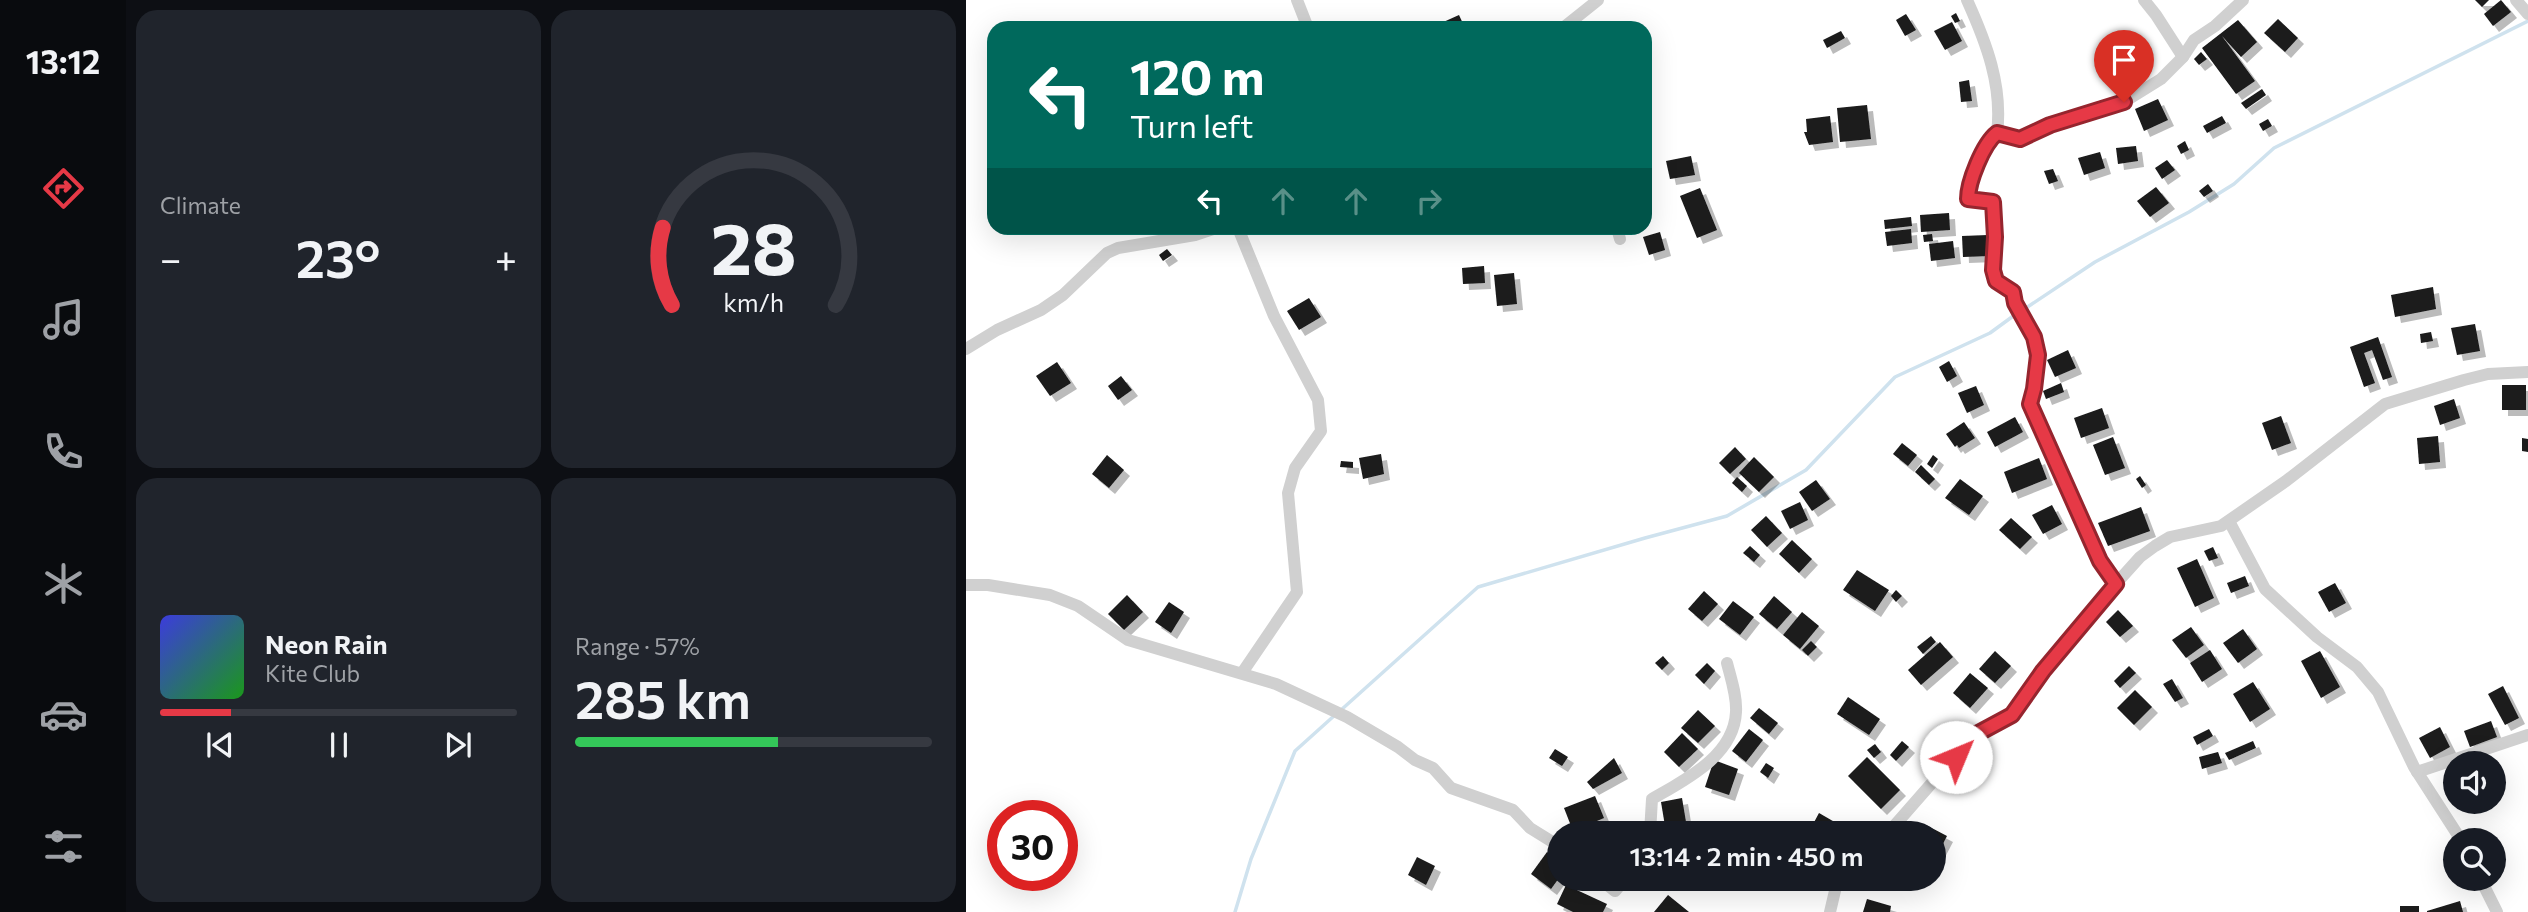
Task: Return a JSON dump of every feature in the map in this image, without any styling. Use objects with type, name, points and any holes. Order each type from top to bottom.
[{"type":"street","points":[[1297,0],[1305,21]]},
{"type":"street","points":[[1572,21],[1598,0]]},
{"type":"street","points":[[1967,0],[1995,70],[1998,122],[1997,133],[1981,155],[1968,186],[1968,199],[1993,202],[1993,270],[1996,281],[2013,292],[2015,303],[2034,337],[2038,355],[2030,404],[2100,561],[2116,584]]},
{"type":"street","points":[[2144,0],[2183,57]]},
{"type":"street","points":[[1997,133],[2020,139],[2050,125],[2124,102],[2161,79],[2183,57],[2193,40],[2215,26],[2243,0]]},
{"type":"street","points":[[2516,0],[2528,14]]},
{"type":"street","points":[[966,349],[997,330],[1041,310],[1063,295],[1107,253],[1118,248],[1195,235]]},
{"type":"street","points":[[1241,235],[1274,316],[1318,400],[1321,431],[1295,468],[1288,493],[1297,592],[1242,673]]},
{"type":"street","points":[[1899,821],[1973,736],[2012,715],[2043,671],[2140,557],[2170,537],[2221,526],[2286,481],[2385,404],[2488,374],[2528,372]]},
{"type":"street","points":[[2229,521],[2265,589],[2317,637],[2357,667],[2378,692],[2417,772],[2453,828]]},
{"type":"street","points":[[966,584],[1050,595],[1078,607],[1128,640],[1276,684],[1348,717],[1415,760],[1433,768],[1451,788],[1513,810],[1530,828],[1547,839]]},
{"type":"street","points":[[1651,821],[1652,799],[1689,777],[1720,751],[1735,725],[1736,702],[1727,663]]},
{"type":"street","points":[[2417,772],[2528,735]]},
{"type":"street","points":[[1830,912],[1835,891]]},
{"type":"street","points":[[2486,891],[2497,912]]},
{"type":"building","points":[[2475,0],[2489,0],[2482,7]]},
{"type":"building","points":[[2501,0],[2511,12],[2493,26],[2484,14]]},
{"type":"building","points":[[1956,13],[1960,21],[1955,23],[1951,16]]},
{"type":"building","points":[[1906,14],[1916,30],[1905,36],[1896,20]]},
{"type":"building","points":[[1459,15],[1462,21],[1446,21]]},
{"type":"building","points":[[2278,19],[2298,38],[2285,52],[2264,33]]},
{"type":"building","points":[[2238,20],[2257,42],[2241,57],[2222,36],[2255,81],[2236,94],[2202,48]]},
{"type":"building","points":[[1952,22],[1962,41],[1945,50],[1934,31]]},
{"type":"building","points":[[1841,31],[1845,38],[1827,48],[1823,40]]},
{"type":"building","points":[[2201,52],[2207,59],[2199,65],[2194,59]]},
{"type":"building","points":[[1969,80],[1972,101],[1961,102],[1959,82]]},
{"type":"building","points":[[2262,89],[2266,95],[2246,109],[2241,103]]},
{"type":"building","points":[[2158,99],[2168,120],[2144,131],[2135,109]]},
{"type":"building","points":[[1867,105],[1871,139],[1840,142],[1837,108]]},
{"type":"building","points":[[1830,116],[1833,142],[1809,145],[1804,132],[1807,132],[1806,119]]},
{"type":"building","points":[[2222,116],[2226,123],[2207,133],[2203,126]]},
{"type":"building","points":[[2268,119],[2272,126],[2263,131],[2259,124]]},
{"type":"building","points":[[2185,141],[2189,150],[2181,154],[2177,146]]},
{"type":"building","points":[[2136,146],[2138,161],[2118,164],[2116,148]]},
{"type":"building","points":[[2100,152],[2105,168],[2084,175],[2078,158]]},
{"type":"building","points":[[1691,156],[1695,175],[1670,179],[1666,161]]},
{"type":"building","points":[[2167,160],[2175,170],[2162,179],[2155,168]]},
{"type":"building","points":[[2053,169],[2058,181],[2049,184],[2044,171]]},
{"type":"building","points":[[2208,184],[2213,191],[2204,197],[2199,191]]},
{"type":"building","points":[[2156,187],[2169,203],[2150,217],[2137,201]]},
{"type":"building","points":[[1700,188],[1717,230],[1697,238],[1680,196]]},
{"type":"building","points":[[1949,213],[1950,230],[1921,232],[1920,215]]},
{"type":"building","points":[[1911,217],[1912,226],[1885,229],[1884,220]]},
{"type":"building","points":[[1911,229],[1912,243],[1887,246],[1885,232]]},
{"type":"building","points":[[1660,232],[1665,250],[1649,255],[1643,237]]},
{"type":"building","points":[[1932,234],[1933,241],[1924,242],[1923,235]]},
{"type":"building","points":[[1988,235],[1989,256],[1963,257],[1962,236]]},
{"type":"building","points":[[1953,241],[1955,258],[1931,261],[1929,244]]},
{"type":"building","points":[[1167,249],[1172,255],[1163,261],[1159,255]]},
{"type":"building","points":[[1484,266],[1485,283],[1463,284],[1462,268]]},
{"type":"building","points":[[1514,273],[1517,304],[1497,306],[1494,275]]},
{"type":"building","points":[[2433,287],[2436,309],[2395,317],[2391,295]]},
{"type":"building","points":[[1309,298],[1321,317],[1299,330],[1287,311]]},
{"type":"building","points":[[2475,324],[2480,351],[2457,355],[2451,328]]},
{"type":"building","points":[[2431,332],[2433,341],[2421,343],[2420,334]]},
{"type":"building","points":[[2378,337],[2392,377],[2383,380],[2372,350],[2364,353],[2375,383],[2364,387],[2350,347]]},
{"type":"building","points":[[2068,350],[2076,368],[2055,377],[2047,360]]},
{"type":"building","points":[[1949,361],[1957,376],[1947,382],[1939,367]]},
{"type":"building","points":[[1057,362],[1071,383],[1050,396],[1036,376]]},
{"type":"building","points":[[1121,376],[1132,390],[1118,400],[1108,386]]},
{"type":"building","points":[[2061,383],[2064,392],[2046,399],[2043,391]]},
{"type":"building","points":[[2502,385],[2526,385],[2526,410],[2502,410]]},
{"type":"building","points":[[1976,386],[1984,405],[1967,413],[1958,393]]},
{"type":"building","points":[[2454,399],[2460,418],[2440,425],[2434,406]]},
{"type":"building","points":[[2102,408],[2109,428],[2081,438],[2074,418]]},
{"type":"building","points":[[2281,416],[2291,443],[2272,450],[2262,423]]},
{"type":"building","points":[[2015,417],[2023,432],[1995,447],[1987,432]]},
{"type":"building","points":[[1964,422],[1975,438],[1959,448],[1957,445],[1955,447],[1946,434]]},
{"type":"building","points":[[2438,436],[2440,462],[2419,464],[2417,438]]},
{"type":"building","points":[[2113,437],[2125,468],[2105,475],[2093,445]]},
{"type":"building","points":[[2522,438],[2528,439],[2528,452],[2522,451]]},
{"type":"building","points":[[1902,443],[1917,455],[1908,466],[1893,454]]},
{"type":"building","points":[[1735,447],[1746,459],[1730,474],[1719,463]]},
{"type":"building","points":[[1381,454],[1384,474],[1363,479],[1359,458]]},
{"type":"building","points":[[1107,455],[1124,470],[1109,488],[1092,474]]},
{"type":"building","points":[[1933,455],[1938,459],[1932,468],[1927,464]]},
{"type":"building","points":[[1754,457],[1774,477],[1759,492],[1739,473]]},
{"type":"building","points":[[2039,458],[2047,479],[2012,493],[2004,472]]},
{"type":"building","points":[[1341,461],[1353,462],[1353,468],[1340,467]]},
{"type":"building","points":[[1921,465],[1935,479],[1929,485],[1915,472]]},
{"type":"building","points":[[2140,476],[2146,485],[2142,488],[2136,479]]},
{"type":"building","points":[[1737,477],[1747,486],[1742,492],[1732,483]]},
{"type":"building","points":[[1960,479],[1983,496],[1969,515],[1945,498]]},
{"type":"building","points":[[1816,480],[1830,499],[1812,511],[1799,492]]},
{"type":"building","points":[[1800,502],[1808,520],[1790,529],[1781,511]]},
{"type":"building","points":[[2052,505],[2062,524],[2043,534],[2032,515]]},
{"type":"building","points":[[2141,507],[2150,531],[2108,546],[2098,523]]},
{"type":"building","points":[[1766,516],[1782,533],[1767,547],[1751,530]]},
{"type":"building","points":[[2011,518],[2032,537],[2020,549],[1999,530]]},
{"type":"building","points":[[1792,540],[1812,559],[1799,573],[1779,554]]},
{"type":"building","points":[[1750,546],[1760,555],[1754,562],[1743,553]]},
{"type":"building","points":[[2213,547],[2218,558],[2209,561],[2204,551]]},
{"type":"building","points":[[2197,559],[2214,598],[2195,607],[2177,568]]},
{"type":"building","points":[[1857,570],[1889,590],[1875,611],[1843,590]]},
{"type":"building","points":[[2245,576],[2249,586],[2231,593],[2227,583]]},
{"type":"building","points":[[2335,583],[2346,603],[2329,612],[2318,592]]},
{"type":"building","points":[[1896,590],[1902,596],[1896,602],[1891,596]]},
{"type":"building","points":[[1704,591],[1718,604],[1702,621],[1688,609]]},
{"type":"building","points":[[1127,595],[1143,612],[1124,630],[1108,614]]},
{"type":"building","points":[[1774,596],[1792,612],[1777,629],[1759,614]]},
{"type":"building","points":[[1733,601],[1754,617],[1740,635],[1719,619]]},
{"type":"building","points":[[1169,602],[1184,612],[1171,633],[1155,622]]},
{"type":"building","points":[[2118,610],[2133,626],[2120,637],[2106,622]]},
{"type":"building","points":[[1802,612],[1819,626],[1800,649],[1783,635]]},
{"type":"building","points":[[2191,627],[2204,645],[2186,658],[2172,640]]},
{"type":"building","points":[[2243,629],[2257,649],[2238,663],[2223,643]]},
{"type":"building","points":[[1931,636],[1936,642],[1923,654],[1917,647]]},
{"type":"building","points":[[1811,641],[1817,647],[1808,656],[1802,650]]},
{"type":"building","points":[[1940,642],[1953,657],[1921,685],[1908,670]]},
{"type":"building","points":[[2210,650],[2222,669],[2202,682],[2190,663]]},
{"type":"building","points":[[1995,651],[2011,666],[1995,683],[1979,669]]},
{"type":"building","points":[[2320,651],[2340,687],[2321,698],[2301,661]]},
{"type":"building","points":[[1663,656],[1669,663],[1662,670],[1655,663]]},
{"type":"building","points":[[1707,663],[1715,671],[1704,684],[1695,675]]},
{"type":"building","points":[[2129,666],[2136,673],[2120,688],[2114,681]]},
{"type":"building","points":[[1970,673],[1988,688],[1970,708],[1953,693]]},
{"type":"building","points":[[2172,679],[2183,698],[2175,702],[2163,684]]},
{"type":"building","points":[[2253,682],[2270,709],[2250,722],[2233,694]]},
{"type":"building","points":[[2503,686],[2519,718],[2505,725],[2488,694]]},
{"type":"building","points":[[2135,690],[2152,707],[2134,725],[2117,708]]},
{"type":"building","points":[[1848,697],[1880,719],[1869,735],[1837,714]]},
{"type":"building","points":[[1759,708],[1778,723],[1769,734],[1750,718]]},
{"type":"building","points":[[1698,710],[1715,726],[1698,743],[1681,728]]},
{"type":"building","points":[[2491,721],[2497,737],[2470,747],[2464,731]]},
{"type":"building","points":[[2440,727],[2450,747],[2430,758],[2419,738]]},
{"type":"building","points":[[1749,729],[1763,740],[1746,762],[1732,751]]},
{"type":"building","points":[[2209,729],[2213,736],[2197,745],[2193,737]]},
{"type":"building","points":[[1682,733],[1698,749],[1679,767],[1664,752]]},
{"type":"building","points":[[1902,741],[1909,747],[1896,761],[1890,755]]},
{"type":"building","points":[[2253,741],[2256,748],[2229,760],[2225,753]]},
{"type":"building","points":[[1875,744],[1881,752],[1874,758],[1867,750]]},
{"type":"building","points":[[1555,749],[1568,757],[1562,766],[1549,758]]},
{"type":"building","points":[[2218,752],[2222,763],[2202,769],[2199,757]]},
{"type":"building","points":[[1867,757],[1900,790],[1881,809],[1848,776]]},
{"type":"building","points":[[1614,758],[1622,773],[1593,789],[1587,782]]},
{"type":"building","points":[[1714,760],[1738,769],[1729,795],[1705,787]]},
{"type":"building","points":[[1766,763],[1774,768],[1768,778],[1760,772]]},
{"type":"building","points":[[1595,796],[1604,818],[1597,821],[1569,821],[1564,808]]},
{"type":"building","points":[[1682,798],[1686,821],[1664,821],[1661,802]]},
{"type":"building","points":[[1819,813],[1833,821],[1815,821]]},
{"type":"building","points":[[1547,852],[1547,886],[1531,874]]},
{"type":"building","points":[[1417,857],[1435,866],[1426,885],[1408,875]]},
{"type":"building","points":[[1563,891],[1579,891],[1607,904],[1603,912],[1573,912],[1557,904]]},
{"type":"building","points":[[1668,895],[1689,912],[1654,912]]},
{"type":"building","points":[[1867,899],[1891,906],[1890,912],[1863,912]]},
{"type":"building","points":[[2460,901],[2463,912],[2427,912],[2427,911]]},
{"type":"building","points":[[2400,906],[2419,906],[2419,912],[2400,912]]},
{"type":"waterway","points":[[2023,310],[2095,262],[2189,212],[2234,184],[2274,148],[2528,21]]},
{"type":"waterway","points":[[1341,710],[1478,587],[1727,516],[1806,470],[1895,377],[1990,333],[2016,314]]},
{"type":"waterway","points":[[1235,912],[1251,859],[1295,751],[1335,715]]},
{"type":"route","points":[[1956,757],[1973,736],[2012,715],[2043,671],[2116,584],[2100,561],[2030,404],[2038,361],[2034,337],[2015,303],[2012,289],[1996,281],[1993,270],[1993,202],[1968,199],[1968,186],[1981,155],[1997,133],[2020,139],[2050,125],[2124,102]]}]
